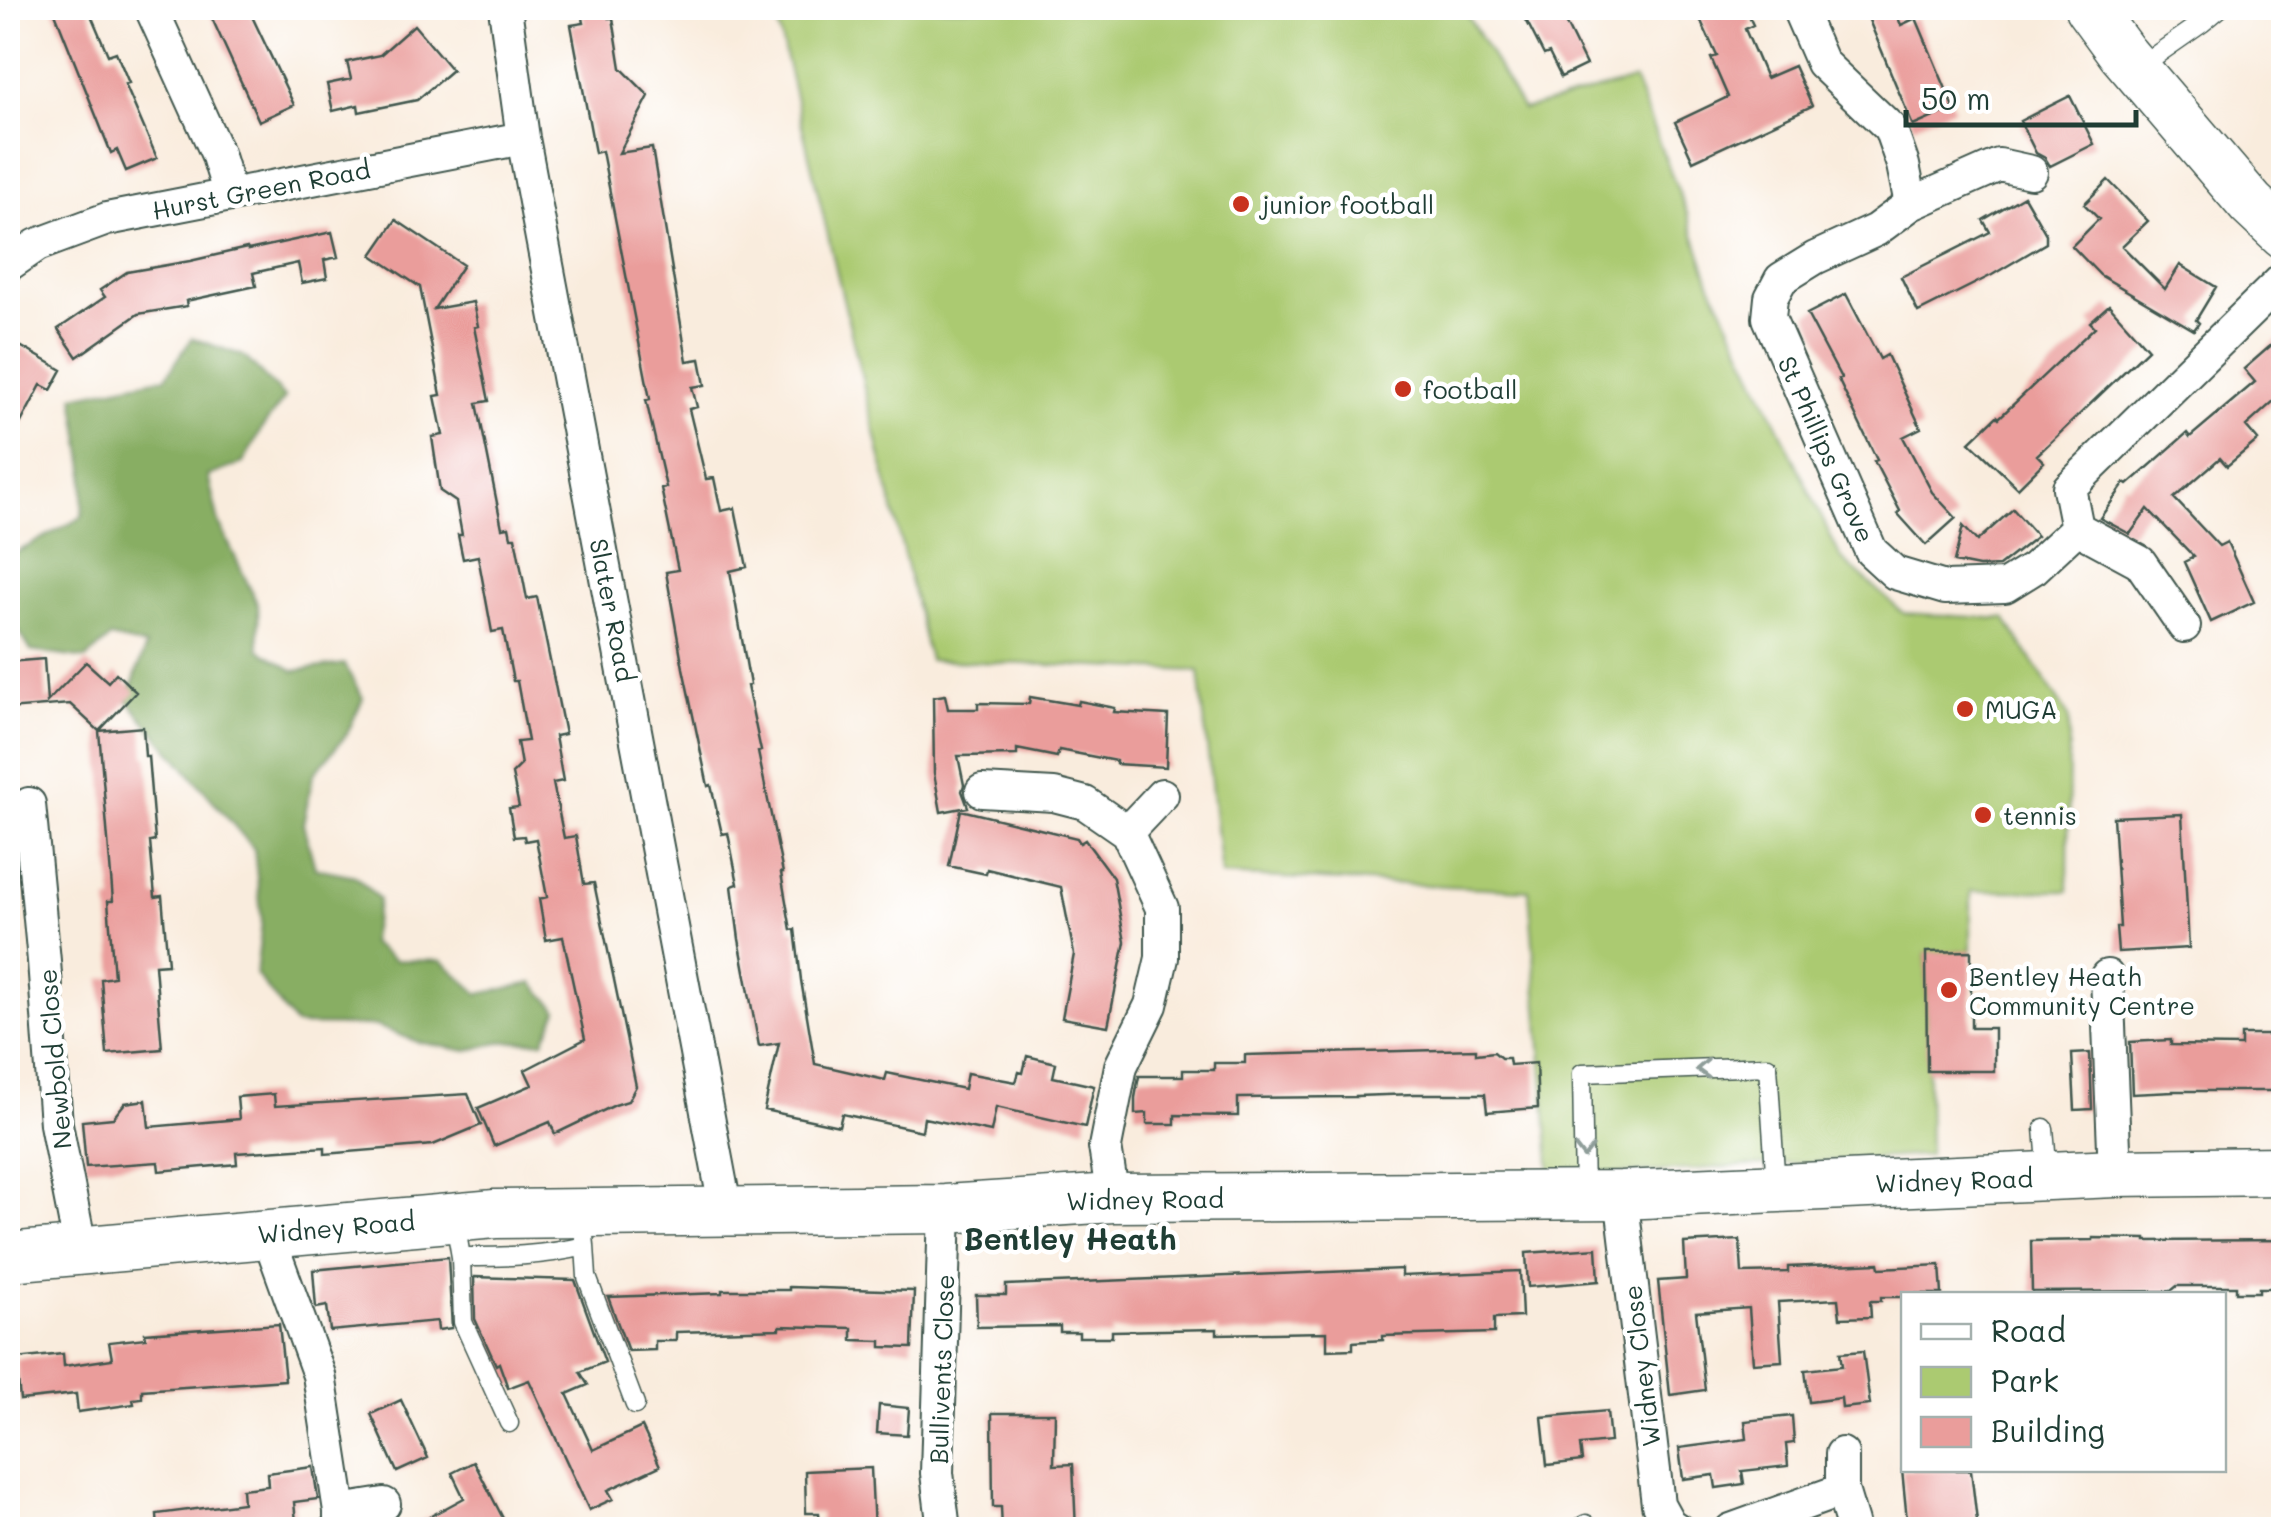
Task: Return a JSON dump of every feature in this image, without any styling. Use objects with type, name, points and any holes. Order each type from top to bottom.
[{"type":"street","points":[[151,8],[217,153],[230,196]]},
{"type":"street","name":"Slater Road","points":[[505,8],[523,138],[726,1212]]},
{"type":"street","points":[[1798,8],[1822,64],[1890,128],[1911,204]]},
{"type":"street","points":[[2089,8],[2251,204],[2284,235]]},
{"type":"street","name":"Hurst Green Road","points":[[8,265],[36,245],[107,219],[523,138]]},
{"type":"street","name":"St Phillips Grove","points":[[2031,172],[1999,166],[1911,204],[1876,230],[1815,258],[1781,279],[1771,298],[1769,318],[1872,551],[1895,573],[1945,588],[2004,586],[2034,568],[2077,528]]},
{"type":"street","points":[[2184,626],[2140,562],[2077,528],[2069,488],[2284,278]]},
{"type":"street","points":[[982,792],[1054,795],[1085,803],[1128,832],[1162,908],[1162,958],[1151,1005],[1121,1066],[1105,1146],[1113,1198]]},
{"type":"street","points":[[1128,832],[1162,795]]},
{"type":"street","name":"Newbold Close","points":[[30,804],[56,1124],[81,1252]]},
{"type":"street","points":[[2107,976],[2115,1173]]},
{"type":"street","name":"Widney Road","points":[[8,1257],[267,1232],[458,1237],[495,1214],[583,1228],[726,1212],[946,1209],[1113,1198],[1602,1195],[2115,1173],[2284,1171]]},
{"type":"street","name":"Widney Close","points":[[1602,1195],[1664,1521]]},
{"type":"street","name":"Bullivents Close","points":[[944,1530],[937,1473],[946,1209]]},
{"type":"street","points":[[267,1232],[319,1375],[340,1520],[384,1504]]},
{"type":"street","points":[[1842,1454],[1842,1490],[1852,1523]]},
{"type":"street","points":[[1731,1530],[1842,1490]]},
{"type":"lane","points":[[2136,69],[2220,8]]},
{"type":"lane","points":[[1602,1195],[1582,1074],[1768,1066],[1776,1187]]},
{"type":"lane","points":[[2044,1128],[2048,1176]]},
{"type":"lane","points":[[583,1228],[587,1277],[636,1405]]},
{"type":"lane","points":[[458,1237],[463,1322],[510,1423]]},
{"type":"green space","points":[[774,8],[1463,8],[1523,110],[1634,80],[1710,282],[1841,558],[1903,613],[2005,619],[2069,717],[2068,891],[1971,891],[1971,951],[1926,953],[1929,1155],[1551,1178],[1529,890],[1221,875],[1199,671],[929,660]]},
{"type":"green space","points":[[192,338],[244,356],[285,398],[262,428],[243,463],[208,476],[219,523],[258,605],[259,649],[294,671],[344,664],[363,698],[347,734],[313,775],[303,824],[315,868],[355,876],[379,899],[370,943],[394,960],[442,961],[479,994],[533,983],[558,1010],[544,1041],[499,1042],[467,1051],[418,1042],[376,1026],[295,1025],[256,974],[262,922],[254,849],[127,700],[146,646],[110,638],[86,659],[31,651],[8,613],[8,557],[82,517],[85,468],[74,396],[166,377]]},
{"type":"building","points":[[53,8],[88,8],[108,55],[116,52],[129,83],[125,84],[157,158],[126,171],[117,150],[111,153]]},
{"type":"building","points":[[226,8],[248,8],[294,105],[259,121],[210,14]]},
{"type":"building","points":[[581,8],[608,8],[621,68],[649,96],[619,153],[652,148],[687,361],[700,359],[705,385],[692,387],[697,407],[689,409],[706,479],[714,478],[721,511],[735,508],[747,567],[730,571],[761,751],[758,752],[791,930],[795,929],[815,1064],[885,1080],[887,1073],[964,1089],[967,1073],[1016,1082],[1027,1056],[1056,1063],[1053,1077],[1094,1086],[1085,1127],[996,1107],[991,1132],[924,1118],[922,1131],[842,1114],[839,1126],[764,1110],[779,1043],[759,1046],[739,939],[732,886],[738,884],[728,833],[722,834],[711,785],[708,786],[683,668],[666,572],[678,570],[661,488],[666,487],[646,400],[650,399],[602,151],[595,153],[571,25],[584,23]]},
{"type":"building","points":[[1520,8],[1558,8],[1586,65],[1561,77],[1549,53],[1544,55]]},
{"type":"building","points":[[1695,8],[1745,8],[1753,25],[1745,29],[1766,78],[1794,66],[1812,106],[1693,161],[1675,122],[1728,97],[1711,58],[1717,56]]},
{"type":"building","points":[[1864,8],[1894,8],[1901,25],[1916,18],[1954,108],[1913,126]]},
{"type":"building","points":[[414,25],[452,70],[417,100],[359,112],[358,105],[333,111],[327,84],[351,79],[347,62],[380,55]]},
{"type":"building","points":[[2070,96],[2094,144],[2050,166],[2036,153],[2020,121]]},
{"type":"building","points":[[2108,180],[2148,221],[2122,246],[2165,289],[2180,265],[2216,287],[2194,330],[2100,275],[2072,246],[2099,219],[2084,204]]},
{"type":"building","points":[[2024,196],[2046,234],[2046,243],[1918,312],[1901,277],[1990,232],[1983,220]]},
{"type":"building","points":[[396,220],[463,265],[434,309],[473,302],[478,326],[474,327],[489,401],[477,403],[502,528],[509,527],[511,537],[515,537],[527,599],[537,597],[565,734],[555,736],[563,781],[553,783],[564,838],[576,836],[584,884],[594,883],[636,1086],[628,1101],[555,1134],[550,1122],[494,1146],[478,1108],[532,1085],[525,1070],[585,1039],[563,937],[546,940],[539,899],[547,897],[536,839],[514,837],[509,808],[519,807],[512,774],[521,765],[517,742],[528,741],[503,630],[492,632],[478,556],[463,559],[456,502],[440,491],[432,437],[443,435],[435,396],[441,395],[420,287],[372,255]]},
{"type":"building","points":[[332,232],[338,257],[324,260],[327,278],[302,283],[298,263],[253,273],[256,286],[186,301],[187,306],[138,314],[77,357],[58,329],[105,297],[100,290],[127,272]]},
{"type":"building","points":[[1846,294],[1880,359],[1887,355],[1921,428],[1903,437],[1932,492],[1956,518],[1926,545],[1898,514],[1900,511],[1838,379],[1841,378],[1807,314]]},
{"type":"building","points":[[2109,305],[2148,349],[2037,455],[2044,462],[2018,488],[1970,442],[2095,327],[2090,322]]},
{"type":"building","points":[[2284,334],[2284,392],[2246,426],[2258,440],[2227,466],[2220,458],[2174,498],[2219,546],[2227,542],[2254,602],[2211,622],[2184,562],[2194,557],[2148,509],[2130,534],[2100,518],[2125,483],[2128,485],[2187,433],[2190,437],[2255,382],[2244,369]]},
{"type":"building","points":[[8,339],[62,370],[51,390],[41,385],[8,447]]},
{"type":"building","points":[[2013,509],[2037,536],[1999,566],[1954,562],[1963,526],[1977,541]]},
{"type":"building","points":[[44,659],[47,702],[86,662],[108,682],[116,673],[136,692],[99,731],[70,704],[8,709],[8,662]]},
{"type":"building","points":[[945,695],[948,709],[978,709],[978,703],[1029,704],[1030,697],[1078,705],[1079,701],[1115,708],[1114,712],[1168,715],[1166,767],[1116,764],[1059,750],[1057,757],[1017,749],[1017,755],[958,756],[968,807],[941,812],[934,773],[933,697]]},
{"type":"building","points":[[143,727],[155,841],[150,842],[155,897],[162,896],[168,964],[155,965],[162,1049],[107,1054],[101,979],[114,977],[108,901],[113,901],[99,731]]},
{"type":"building","points":[[961,810],[1077,838],[1080,843],[1085,840],[1113,878],[1125,942],[1108,1026],[1062,1018],[1074,954],[1061,887],[987,869],[986,874],[949,866]]},
{"type":"building","points":[[2182,814],[2189,948],[2118,952],[2113,817]]},
{"type":"building","name":"Bentley Heath Community Centre","points":[[1971,951],[1971,1028],[1994,1028],[1994,1071],[1927,1071],[1926,952]]},
{"type":"building","points":[[2241,1035],[2284,1035],[2284,1091],[2132,1094],[2130,1042],[2171,1040],[2171,1045],[2241,1046]]},
{"type":"building","points":[[1476,1049],[1476,1054],[1494,1052],[1509,1058],[1510,1065],[1536,1063],[1538,1108],[1487,1112],[1485,1094],[1415,1094],[1238,1098],[1238,1116],[1175,1115],[1175,1124],[1147,1124],[1147,1113],[1135,1114],[1139,1076],[1183,1076],[1183,1070],[1214,1070],[1214,1063],[1245,1063],[1245,1055]]},
{"type":"building","points":[[2090,1053],[2092,1109],[2075,1110],[2072,1054]]},
{"type":"building","points":[[274,1094],[275,1106],[468,1094],[481,1125],[433,1145],[325,1154],[325,1147],[236,1153],[237,1164],[159,1171],[158,1162],[86,1167],[82,1121],[113,1118],[125,1103],[146,1100],[149,1127],[239,1119],[237,1097]]},
{"type":"building","points":[[1740,1240],[1742,1273],[1879,1263],[1880,1268],[1940,1265],[1942,1292],[1901,1292],[1901,1297],[1881,1297],[1881,1301],[1870,1301],[1871,1317],[1840,1318],[1838,1299],[1778,1302],[1782,1361],[1753,1363],[1749,1308],[1696,1312],[1705,1390],[1670,1395],[1658,1281],[1686,1279],[1684,1243]]},
{"type":"building","points":[[2284,1240],[2284,1288],[2236,1292],[2236,1286],[2177,1286],[2171,1291],[2032,1292],[2031,1241]]},
{"type":"building","points":[[1597,1248],[1599,1281],[1528,1287],[1526,1253]]},
{"type":"building","points":[[448,1257],[452,1328],[438,1330],[437,1321],[330,1331],[327,1306],[316,1308],[313,1270]]},
{"type":"building","points":[[1402,1269],[1402,1276],[1520,1271],[1522,1317],[1494,1318],[1494,1333],[1383,1336],[1383,1340],[1353,1342],[1353,1349],[1327,1350],[1327,1332],[1112,1331],[1112,1337],[1079,1337],[1079,1332],[1060,1332],[1060,1326],[977,1327],[976,1295],[1006,1295],[1006,1285]]},
{"type":"building","points":[[474,1277],[575,1280],[605,1362],[580,1372],[588,1385],[567,1394],[593,1450],[642,1427],[660,1466],[608,1490],[613,1499],[589,1510],[529,1380],[508,1388],[499,1363],[496,1365],[475,1319]]},
{"type":"building","points":[[789,1290],[914,1291],[912,1348],[881,1347],[881,1341],[852,1340],[852,1328],[780,1326],[676,1332],[676,1341],[655,1341],[655,1350],[628,1351],[608,1297]]},
{"type":"building","points":[[279,1324],[285,1380],[142,1390],[142,1398],[133,1399],[134,1404],[78,1412],[76,1394],[20,1400],[16,1359],[63,1354],[64,1366],[112,1359],[109,1342],[146,1338],[145,1333]]},
{"type":"building","points":[[1863,1351],[1870,1405],[1842,1408],[1841,1398],[1809,1402],[1805,1370],[1842,1366],[1840,1353]]},
{"type":"building","points":[[401,1400],[428,1458],[397,1472],[371,1414]]},
{"type":"building","points":[[879,1405],[909,1408],[907,1435],[877,1433]]},
{"type":"building","points":[[1607,1411],[1610,1442],[1580,1445],[1582,1461],[1547,1465],[1542,1417]]},
{"type":"building","points":[[992,1413],[1055,1413],[1054,1465],[1073,1464],[1076,1530],[1002,1530],[1001,1507],[993,1507]]},
{"type":"building","points":[[1792,1416],[1794,1443],[1786,1444],[1788,1466],[1742,1471],[1744,1484],[1716,1488],[1714,1475],[1683,1479],[1679,1448],[1747,1439],[1745,1421]]},
{"type":"building","points":[[474,1462],[509,1530],[405,1530],[464,1498],[452,1473]]},
{"type":"building","points":[[313,1467],[318,1499],[294,1502],[296,1522],[273,1525],[274,1530],[158,1530],[157,1514],[243,1503],[242,1489],[268,1486],[267,1473]]},
{"type":"building","points":[[871,1468],[874,1530],[821,1530],[819,1513],[806,1513],[805,1471]]},
{"type":"building","points":[[1902,1472],[1971,1472],[1978,1530],[1908,1530]]},
{"type":"place","name":"junior football","points":[[1241,204]]},
{"type":"place","name":"football","points":[[1403,389]]},
{"type":"place","name":"MUGA","points":[[1965,709]]},
{"type":"place","name":"tennis","points":[[1983,815]]},
{"type":"place","name":"Bentley Heath Community Centre","points":[[1949,990]]},
{"type":"district","name":"Bentley Heath","points":[[1070,1238]]}]
